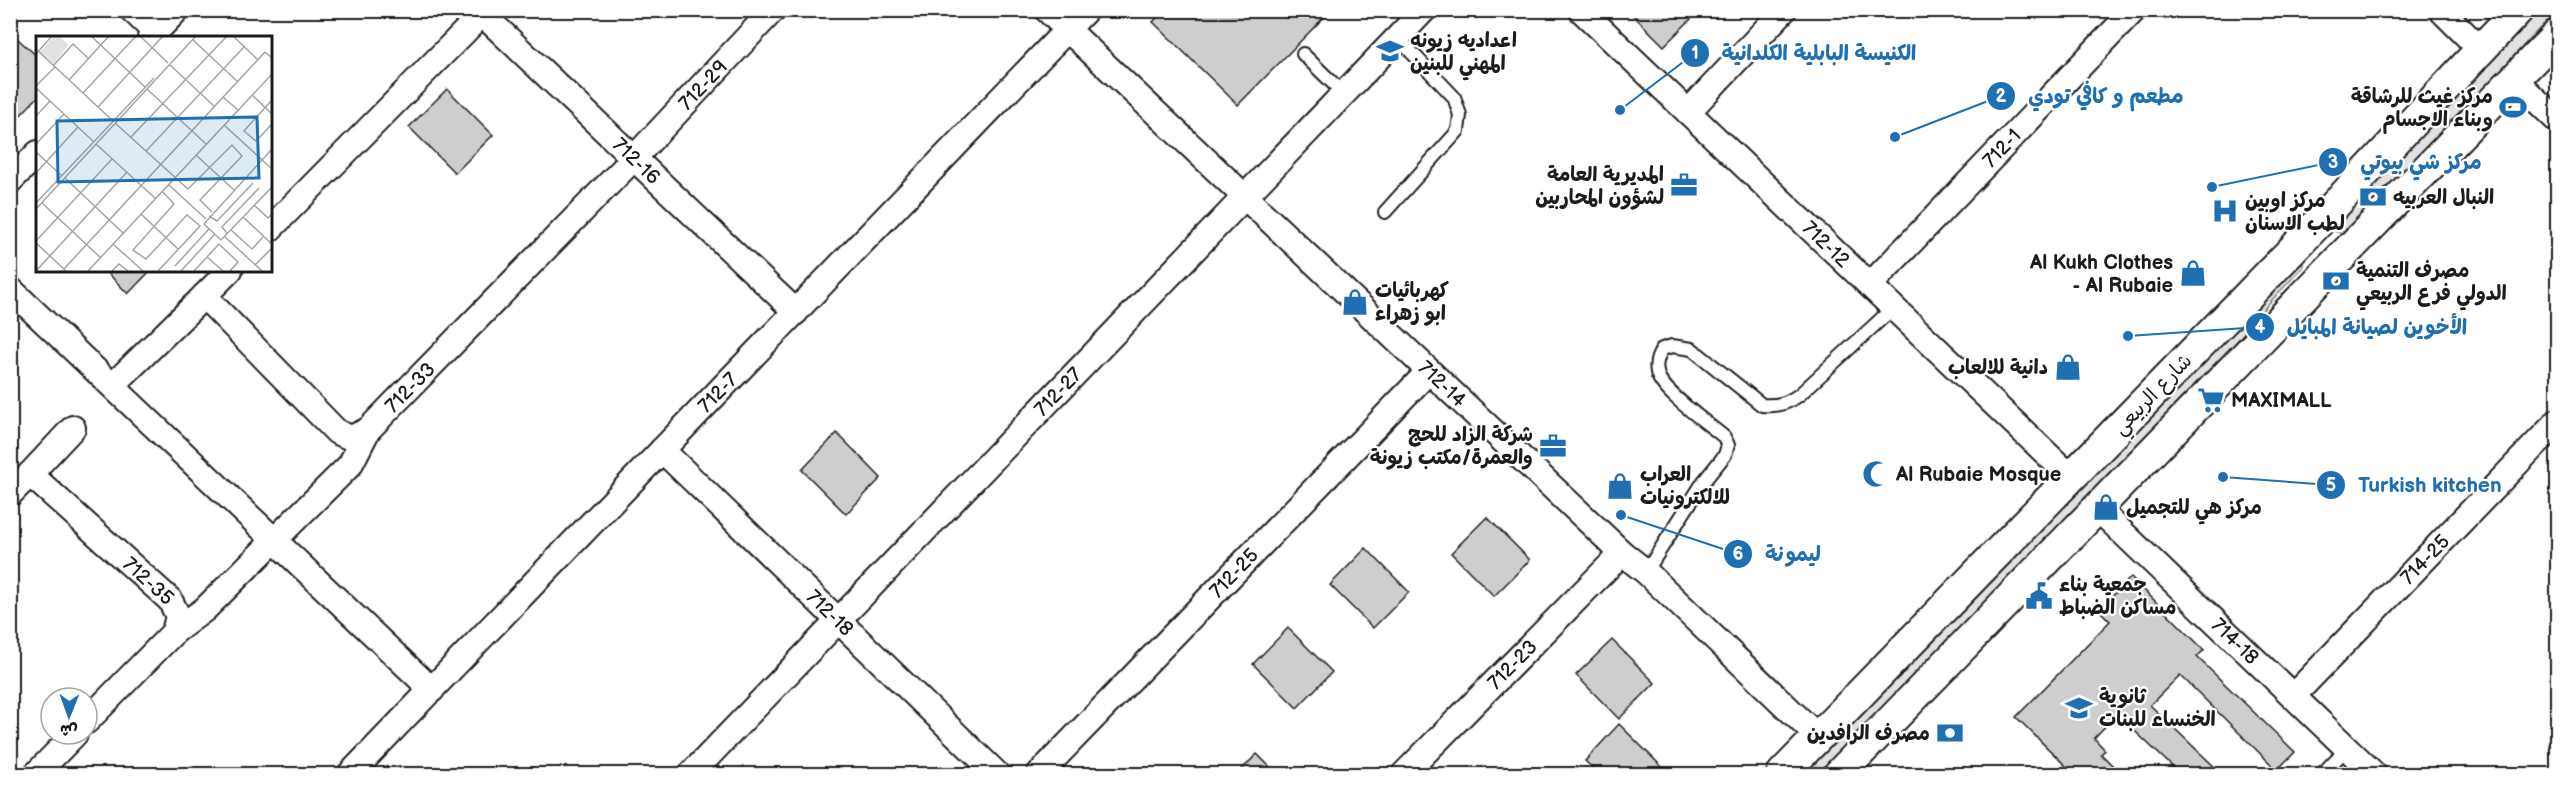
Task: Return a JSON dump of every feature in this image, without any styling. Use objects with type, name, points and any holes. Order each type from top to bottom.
[{"type":"street","points":[[132,10],[153,35],[177,10]]},
{"type":"street","name":"712-29","points":[[634,158],[773,10]]},
{"type":"street","points":[[1047,10],[1067,30]]},
{"type":"street","name":"712-7","points":[[350,774],[1086,10]]},
{"type":"street","name":"712-27","points":[[692,774],[1424,10]]},
{"type":"street","name":"712-12","points":[[1581,10],[2071,477]]},
{"type":"street","points":[[1688,112],[1784,10]]},
{"type":"street","name":"712-1","points":[[1870,285],[2134,10]]},
{"type":"street","points":[[2441,10],[2481,50]]},
{"type":"street","name":"شارع الربيعي","points":[[1782,774],[2302,240],[2518,10]]},
{"type":"street","points":[[272,227],[482,12]]},
{"type":"street","name":"712-16","points":[[482,12],[796,312]]},
{"type":"street","name":"712-14","points":[[1067,30],[1622,553],[1646,572],[1818,737]]},
{"type":"street","name":"شارع الربيعي","points":[[1851,770],[2097,508],[2558,34]]},
{"type":"street","points":[[2514,79],[2558,121]]},
{"type":"street","points":[[10,181],[36,155]]},
{"type":"street","name":"712-33","points":[[204,296],[337,432],[351,438],[368,430],[634,158]]},
{"type":"street","points":[[2302,240],[2330,269]]},
{"type":"street","points":[[113,385],[228,272]]},
{"type":"street","points":[[10,289],[432,690]]},
{"type":"street","name":"712-25","points":[[1039,774],[1429,371]]},
{"type":"street","name":"714-25","points":[[2292,696],[2558,421]]},
{"type":"street","points":[[10,494],[73,428]]},
{"type":"street","points":[[174,632],[205,609],[350,465],[368,430]]},
{"type":"street","name":"712-18","points":[[662,450],[997,774]]},
{"type":"street","name":"712-35","points":[[30,474],[170,600],[178,616],[174,632],[99,710]]},
{"type":"street","name":"714-18","points":[[2097,508],[2374,774]]},
{"type":"street","name":"712-23","points":[[1404,774],[1622,553]]},
{"type":"street","points":[[36,774],[63,746]]},
{"type":"lane","points":[[1385,212],[1458,131],[1460,115],[1454,98],[1398,38]]},
{"type":"lane","points":[[1304,54],[1344,94]]},
{"type":"lane","points":[[1646,572],[1704,481],[1725,455],[1728,445],[1724,437],[1665,387],[1657,374],[1657,359],[1662,349],[1672,346],[1692,349],[1762,405],[1775,406],[1786,404],[1799,395],[1893,308]]},
{"type":"lane","points":[[2322,774],[2347,748]]},
{"type":"shaded area","points":[[2536,11],[2556,11],[2346,235],[2336,232],[2332,223]]},
{"type":"shaded area","points":[[2301,261],[2303,267],[2255,318],[2198,392],[1826,774],[1800,774]]},
{"type":"building","points":[[1164,10],[1331,10],[1238,105],[1153,22]]},
{"type":"building","points":[[1628,10],[1700,10],[1664,46]]},
{"type":"building","points":[[10,32],[36,55],[36,99],[10,126]]},
{"type":"building","points":[[447,89],[493,135],[455,173],[409,127]]},
{"type":"building","points":[[107,272],[149,272],[128,294]]},
{"type":"building","points":[[837,433],[881,478],[846,514],[802,470]]},
{"type":"building","points":[[1487,517],[1530,560],[1494,596],[1451,553]]},
{"type":"building","points":[[1366,548],[1409,592],[1373,628],[1330,585]]},
{"type":"building","points":[[2131,577],[2204,650],[2197,657],[2295,752],[2277,770],[2180,675],[2150,705],[2222,774],[2180,774],[2117,714],[2094,738],[2105,750],[2101,754],[2121,774],[2074,774],[2016,717],[2110,621],[2099,610]]},
{"type":"building","points":[[1288,628],[1332,672],[1297,708],[1253,664]]},
{"type":"building","points":[[1612,640],[1655,683],[1619,719],[1576,675]]},
{"type":"building","points":[[1619,724],[1669,774],[1599,774],[1585,761]]},
{"type":"building","points":[[1257,754],[1277,774],[1237,774]]},
{"type":"place","name":"اعداديه زيونه المهني للبنين","points":[[1390,51]]},
{"type":"place","name":"مركز غيث للرشاقة وبناء الاجسام","points":[[2513,107]]},
{"type":"place","name":"الكنيسة البابلية الكلدانية","points":[[1620,110]]},
{"type":"place","name":"مطعم و كافي تودي","points":[[1895,137]]},
{"type":"place","name":"المديرية العامة لشؤون المحاربين","points":[[1684,185]]},
{"type":"place","name":"مركز شي بيوتي","points":[[2212,187]]},
{"type":"place","name":"النبال العربيه","points":[[2373,197]]},
{"type":"place","name":"مركز اوبين لطب الاسنان","points":[[2225,211]]},
{"type":"place","name":"Al Kukh Clothes - Al Rubaie","points":[[2193,273]]},
{"type":"place","name":"مصرف التنمية الدولي فرع الربيعي","points":[[2336,281]]},
{"type":"place","name":"كهربائيات ابو زهراء","points":[[1355,302]]},
{"type":"place","name":"الأخوين لصيانة المبايل","points":[[2128,336]]},
{"type":"place","name":"دانية للالعاب","points":[[2068,367]]},
{"type":"place","name":"MAXIMALL","points":[[2211,400]]},
{"type":"place","name":"شركة الزاد للحج والعمرة/مكتب زيونة","points":[[1553,446]]},
{"type":"place","name":"Al Rubaie Mosque","points":[[1876,474]]},
{"type":"place","name":"Turkish kitchen","points":[[2223,477]]},
{"type":"place","name":"العراب للالكترونيات","points":[[1620,486]]},
{"type":"place","name":"مركز هي للتجميل","points":[[2106,507]]},
{"type":"place","name":"ليمونة","points":[[1621,515]]},
{"type":"place","name":"جمعية بناء مساكن الضباط","points":[[2039,596]]},
{"type":"place","name":"ثانوية الخنساء للبنات","points":[[2079,708]]},
{"type":"place","name":"مصرف الرافدين","points":[[1950,733]]}]
